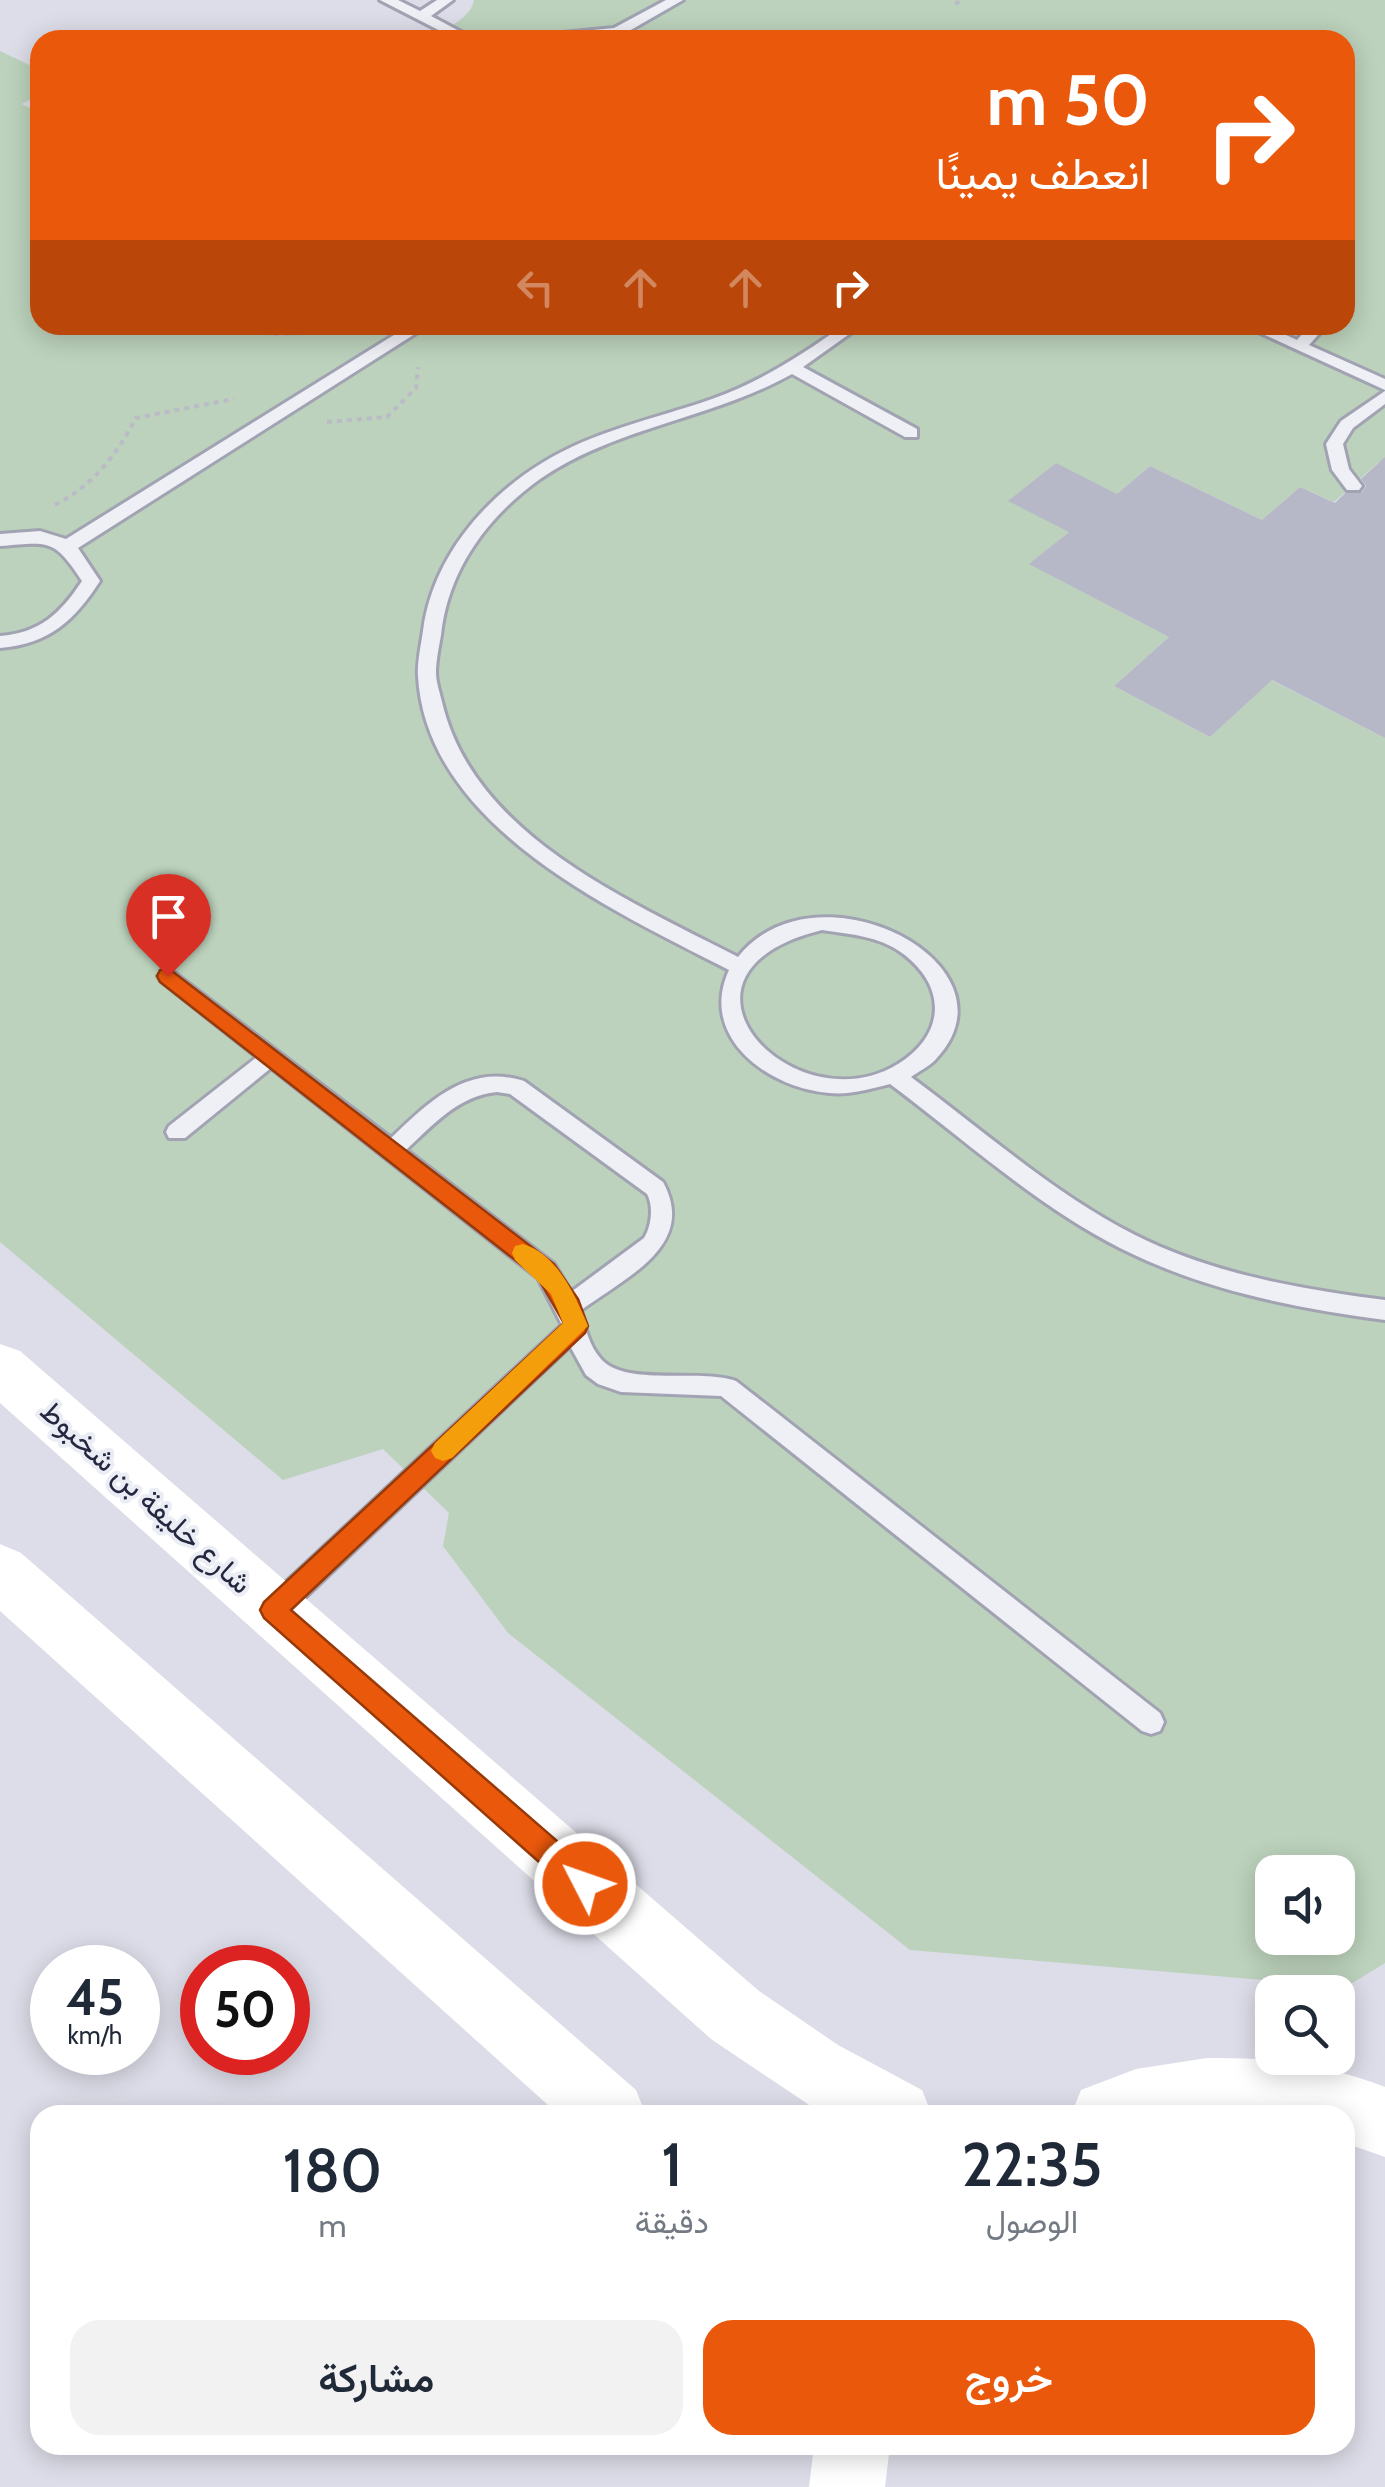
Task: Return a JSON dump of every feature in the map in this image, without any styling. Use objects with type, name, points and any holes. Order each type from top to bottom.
[{"type":"main road","name":"شارع خليفة بن شخبوط","points":[[0,1368],[735,2014],[813,2071],[878,2105]]},
{"type":"main road","points":[[0,1572],[599,2105]]},
{"type":"main road","points":[[1127,2105],[1244,2090],[1340,2105]]},
{"type":"lane","points":[[387,0],[451,30]]},
{"type":"lane","points":[[423,15],[446,0]]},
{"type":"lane","points":[[624,30],[676,0]]},
{"type":"lane","points":[[68,546],[405,335]]},
{"type":"lane","points":[[740,967],[562,869],[518,835],[481,798],[450,760],[437,726],[427,659],[430,626],[452,565],[493,510],[520,486],[585,446],[741,394],[793,368],[840,335]]},
{"type":"lane","points":[[1275,335],[1385,384]]},
{"type":"lane","points":[[1300,346],[1310,335]]},
{"type":"lane","points":[[793,368],[911,433]]},
{"type":"lane","points":[[1353,486],[1334,458],[1333,444],[1349,421],[1385,396]]},
{"type":"lane","points":[[0,540],[40,537],[68,546],[91,581],[65,621],[26,638],[0,642]]},
{"type":"lane","points":[[822,923],[875,928],[919,951],[944,988],[947,1008],[943,1028],[933,1047],[895,1076],[842,1086],[787,1075],[764,1062],[735,1027],[730,1007],[732,986],[740,967],[774,937],[822,923]]},
{"type":"lane","points":[[168,976],[546,1271],[573,1316],[594,1368],[617,1382],[696,1381],[728,1388],[1151,1722]]},
{"type":"lane","points":[[178,1132],[271,1057]]},
{"type":"lane","points":[[895,1076],[1092,1222],[1148,1250],[1207,1274],[1268,1291],[1385,1310]]},
{"type":"lane","points":[[273,1610],[573,1316],[652,1245],[664,1216],[655,1188],[516,1087],[502,1082],[464,1088],[392,1150]]},
{"type":"path","points":[[955,4],[962,0]]},
{"type":"green space","points":[[474,0],[1385,0],[1385,466],[1378,463],[1334,502],[1300,487],[1262,520],[1150,466],[1117,494],[1056,464],[1069,532],[1030,564],[1169,637],[1114,686],[1210,737],[1271,680],[1385,738],[1385,1963],[1355,1981],[1355,1975],[1255,1975],[1255,1979],[910,1950],[508,1633],[443,1546],[449,1513],[383,1449],[283,1480],[0,1242],[0,51],[30,65],[30,100],[22,104],[30,108],[30,335],[1355,335],[1355,30],[442,30],[467,14]]},
{"type":"building","points":[[1385,457],[1385,738],[1272,680],[1210,737],[1114,686],[1169,637],[1029,564],[1069,532],[1008,501],[1056,463],[1117,494],[1150,466],[1262,520],[1300,487],[1335,503],[1345,493],[1362,492],[1366,486],[1361,479]]},
{"type":"slow traffic","points":[[443,1451],[576,1326],[560,1288],[523,1253]]},
{"type":"route","points":[[168,976],[546,1271],[570,1306],[576,1326],[273,1610],[585,1884]]}]
